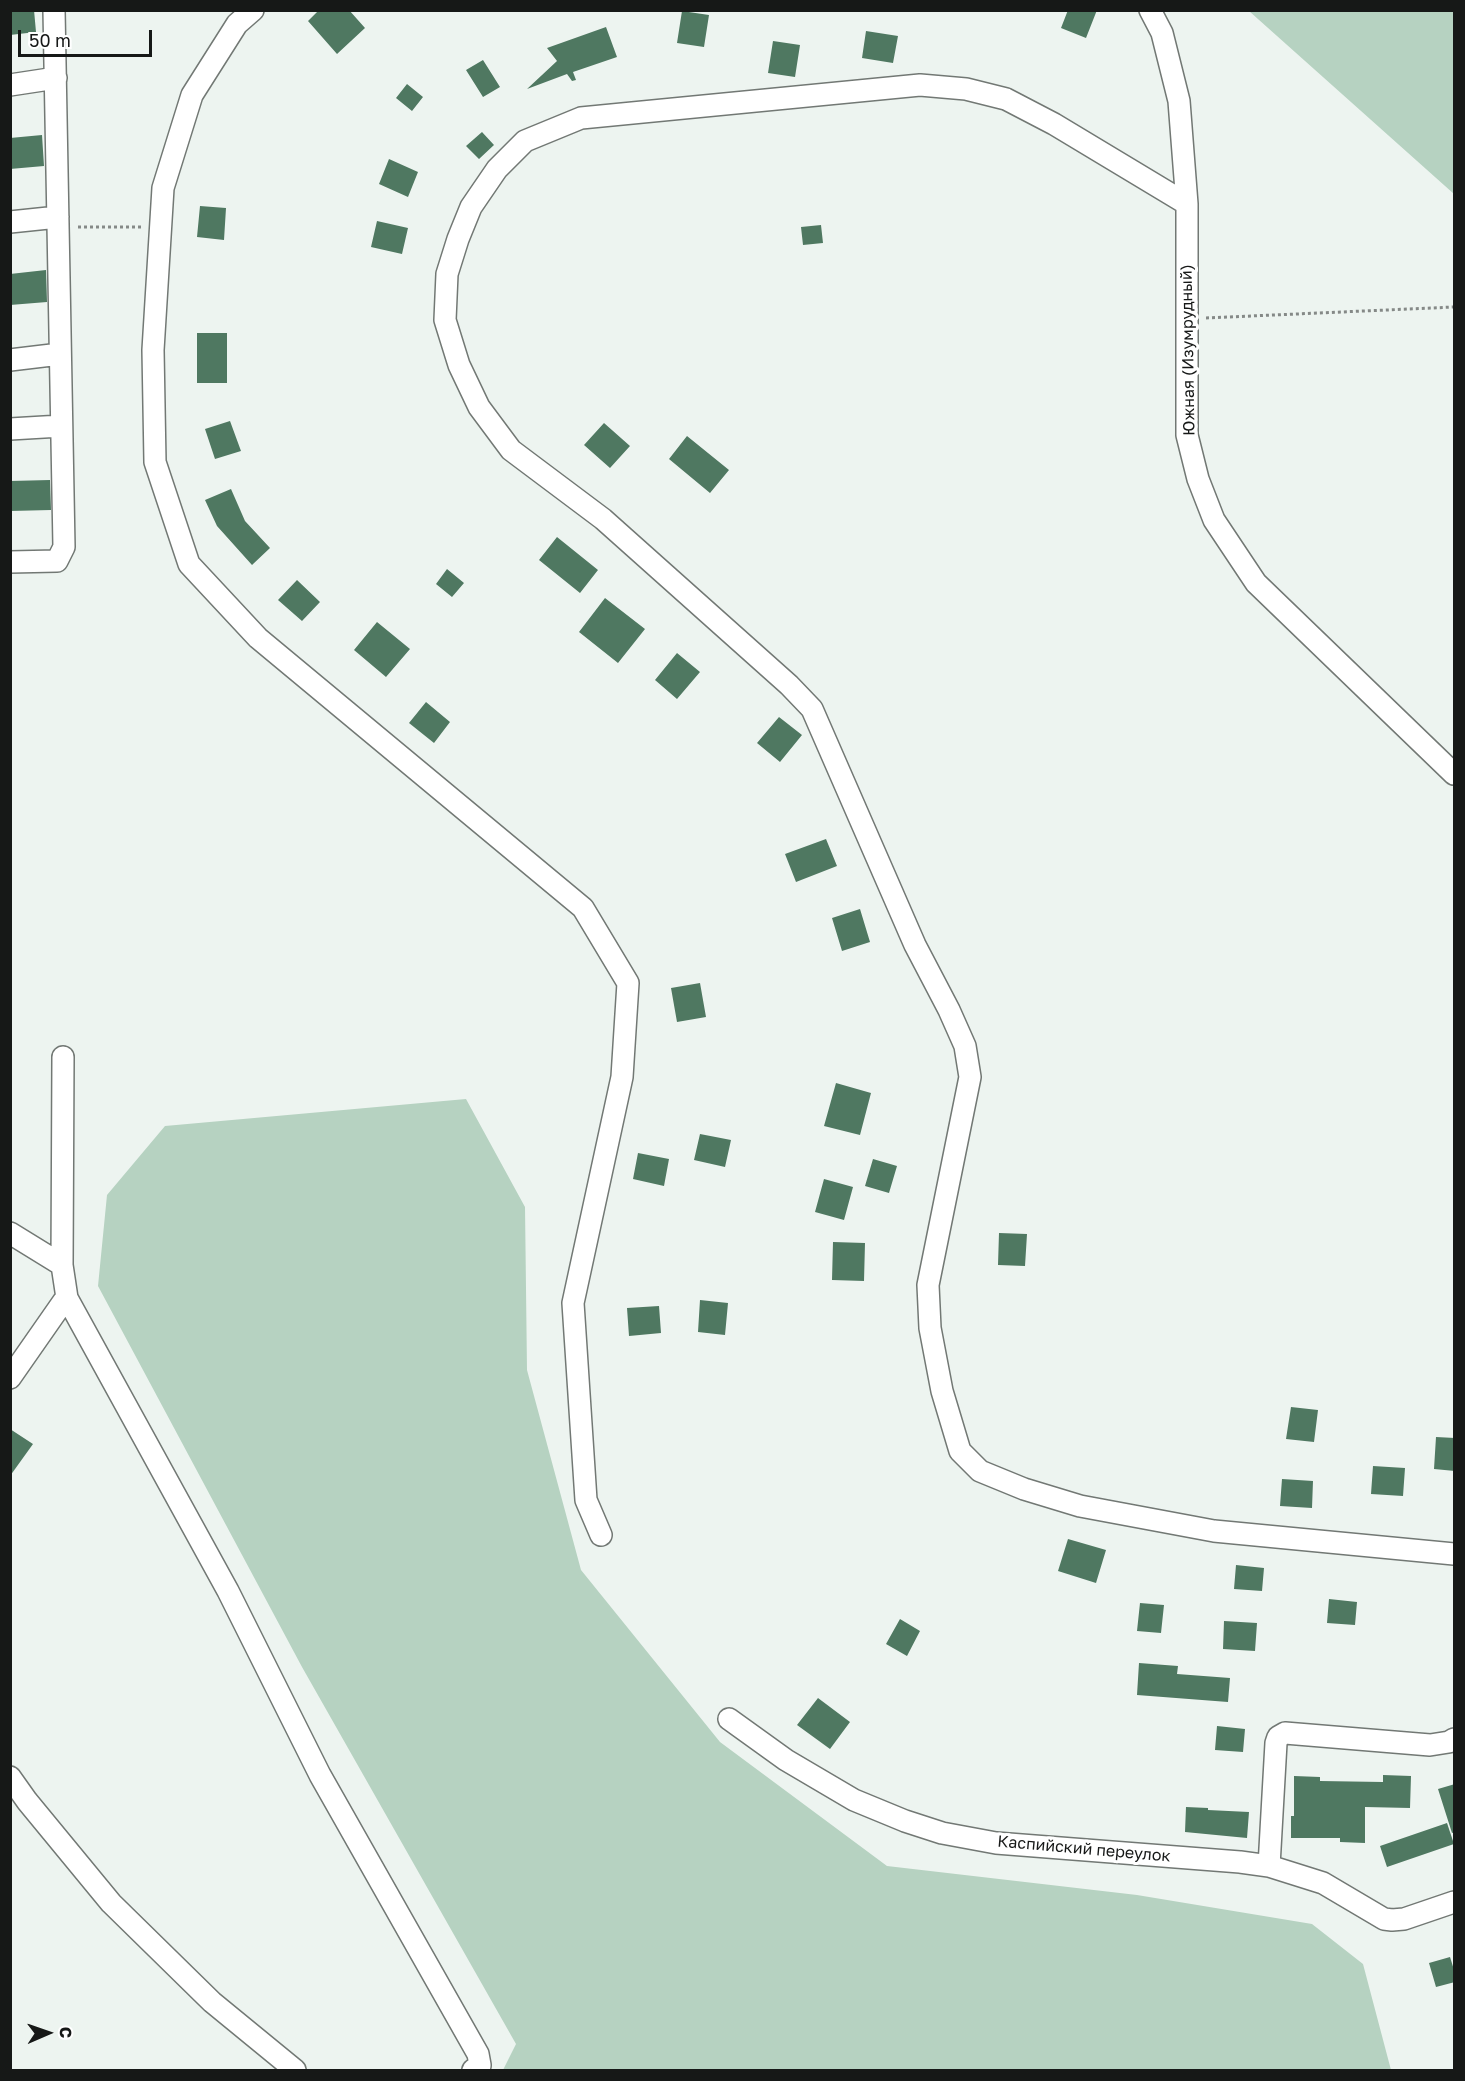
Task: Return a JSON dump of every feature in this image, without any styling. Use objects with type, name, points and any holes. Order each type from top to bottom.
[{"type":"street","points":[[10,562],[57,561],[64,547],[54,10]]},
{"type":"street","points":[[253,10],[237,24],[192,95],[163,188],[153,350],[156,462],[189,564],[258,638],[583,908],[628,983],[622,1077],[573,1303],[586,1500],[601,1535]]},
{"type":"street","name":"Южная (Изумрудный)","points":[[1150,10],[1162,33],[1179,101],[1187,204],[1187,435],[1198,479],[1214,520],[1256,583],[1455,774]]},
{"type":"street","points":[[10,85],[56,78]]},
{"type":"street","points":[[1187,204],[1044,118],[1006,99],[966,90],[920,85],[581,118],[525,141],[497,169],[471,207],[447,274],[445,320],[459,365],[479,407],[511,450],[603,519],[789,685],[812,709],[915,945],[965,1046],[970,1077],[928,1285],[930,1328],[942,1392],[960,1451],[980,1471],[1024,1489],[1080,1506],[1214,1531],[1455,1554]]},
{"type":"street","points":[[10,222],[58,222]]},
{"type":"street","points":[[10,360],[60,354]]},
{"type":"street","points":[[10,429],[61,426]]},
{"type":"street","points":[[63,1057],[62,1265],[68,1298],[228,1591],[320,1775],[478,2054],[480,2065],[473,2070]]},
{"type":"street","points":[[10,1233],[62,1265]]},
{"type":"street","points":[[10,1378],[68,1298]]},
{"type":"street","name":"Каспийский переулок","points":[[729,1719],[786,1760],[854,1800],[904,1821],[942,1833],[996,1843],[1269,1866],[1323,1883],[1384,1919],[1404,1919],[1455,1902]]},
{"type":"street","points":[[1269,1866],[1278,1737],[1285,1733],[1430,1745],[1452,1741]]},
{"type":"street","points":[[10,1777],[111,1903],[212,2002],[295,2070]]},
{"type":"path","points":[[58,222],[161,227]]},
{"type":"path","points":[[1186,319],[1455,307]]},
{"type":"green space","points":[[1249,11],[1454,11],[1454,194]]},
{"type":"green space","points":[[466,1099],[525,1207],[527,1370],[581,1570],[720,1742],[887,1866],[1137,1895],[1312,1924],[1363,1964],[1391,2070],[503,2070],[516,2044],[302,1667],[98,1286],[107,1195],[165,1126]]},
{"type":"building","points":[[10,10],[34,10],[36,32],[10,35]]},
{"type":"building","points":[[319,10],[349,10],[365,28],[337,54],[308,21]]},
{"type":"building","points":[[1068,10],[1097,10],[1086,38],[1061,28]]},
{"type":"building","points":[[682,11],[709,15],[704,47],[677,43]]},
{"type":"building","points":[[606,27],[617,57],[573,72],[576,80],[572,81],[567,74],[527,89],[557,61],[547,48]]},
{"type":"building","points":[[866,31],[898,36],[893,63],[862,58]]},
{"type":"building","points":[[773,41],[800,45],[795,77],[768,73]]},
{"type":"building","points":[[483,60],[500,87],[483,97],[466,70]]},
{"type":"building","points":[[407,84],[423,97],[412,111],[396,98]]},
{"type":"building","points":[[482,132],[494,145],[479,159],[466,146]]},
{"type":"building","points":[[42,135],[44,166],[10,169],[10,138]]},
{"type":"building","points":[[389,159],[418,172],[408,197],[379,184]]},
{"type":"building","points":[[200,206],[226,208],[224,240],[197,237]]},
{"type":"building","points":[[377,221],[408,228],[402,254],[371,247]]},
{"type":"building","points":[[821,225],[823,243],[803,245],[801,227]]},
{"type":"building","points":[[46,270],[47,302],[10,305],[10,274]]},
{"type":"building","points":[[197,333],[227,333],[227,383],[197,383]]},
{"type":"building","points":[[230,421],[241,451],[215,459],[205,429]]},
{"type":"building","points":[[604,423],[630,446],[610,468],[584,445]]},
{"type":"building","points":[[687,436],[729,470],[710,493],[669,459]]},
{"type":"building","points":[[50,480],[51,510],[10,511],[10,481]]},
{"type":"building","points":[[231,489],[245,521],[270,548],[252,565],[217,526],[205,500]]},
{"type":"building","points":[[557,537],[598,570],[580,593],[539,560]]},
{"type":"building","points":[[447,569],[464,583],[452,597],[436,584]]},
{"type":"building","points":[[297,580],[320,602],[302,621],[278,600]]},
{"type":"building","points":[[605,598],[645,629],[618,663],[579,632]]},
{"type":"building","points":[[377,622],[410,649],[386,677],[354,650]]},
{"type":"building","points":[[677,653],[700,672],[677,699],[655,680]]},
{"type":"building","points":[[426,702],[450,722],[434,743],[409,723]]},
{"type":"building","points":[[779,717],[802,735],[780,762],[757,743]]},
{"type":"building","points":[[826,839],[837,866],[796,882],[785,854]]},
{"type":"building","points":[[860,909],[870,942],[842,951],[832,918]]},
{"type":"building","points":[[700,983],[706,1017],[677,1022],[671,988]]},
{"type":"building","points":[[836,1083],[871,1093],[860,1135],[824,1126]]},
{"type":"building","points":[[700,1134],[731,1140],[725,1167],[694,1160]]},
{"type":"building","points":[[638,1153],[669,1159],[664,1186],[633,1179]]},
{"type":"building","points":[[873,1159],[897,1166],[889,1193],[865,1186]]},
{"type":"building","points":[[824,1179],[853,1187],[844,1220],[815,1212]]},
{"type":"building","points":[[999,1233],[1027,1234],[1025,1266],[998,1265]]},
{"type":"building","points":[[833,1242],[865,1243],[864,1281],[832,1280]]},
{"type":"building","points":[[700,1300],[728,1303],[725,1335],[698,1332]]},
{"type":"building","points":[[659,1306],[661,1333],[629,1336],[627,1308]]},
{"type":"building","points":[[1291,1407],[1318,1410],[1314,1442],[1286,1439]]},
{"type":"building","points":[[10,1429],[33,1444],[10,1476]]},
{"type":"building","points":[[1436,1437],[1455,1438],[1455,1471],[1434,1469]]},
{"type":"building","points":[[1373,1466],[1405,1468],[1403,1496],[1371,1494]]},
{"type":"building","points":[[1282,1479],[1313,1481],[1312,1508],[1280,1506]]},
{"type":"building","points":[[1068,1539],[1106,1550],[1096,1583],[1058,1571]]},
{"type":"building","points":[[1236,1565],[1264,1568],[1262,1591],[1234,1589]]},
{"type":"building","points":[[1329,1599],[1357,1602],[1355,1625],[1327,1623]]},
{"type":"building","points":[[1140,1603],[1164,1605],[1161,1633],[1137,1631]]},
{"type":"building","points":[[900,1619],[920,1631],[907,1656],[886,1644]]},
{"type":"building","points":[[1224,1621],[1257,1623],[1255,1651],[1223,1649]]},
{"type":"building","points":[[1139,1663],[1178,1666],[1177,1674],[1230,1678],[1228,1702],[1137,1695]]},
{"type":"building","points":[[818,1698],[850,1722],[830,1749],[797,1725]]},
{"type":"building","points":[[1217,1726],[1245,1729],[1243,1752],[1215,1750]]},
{"type":"building","points":[[1383,1775],[1411,1776],[1410,1808],[1365,1807],[1365,1843],[1340,1842],[1340,1838],[1291,1838],[1291,1816],[1294,1816],[1294,1776],[1320,1777],[1320,1781],[1383,1782]]},
{"type":"building","points":[[1455,1784],[1455,1832],[1452,1833],[1438,1789]]},
{"type":"building","points":[[1186,1807],[1249,1812],[1247,1838],[1185,1832]]},
{"type":"building","points":[[1447,1823],[1454,1844],[1387,1867],[1380,1846]]},
{"type":"building","points":[[1450,1957],[1455,1982],[1436,1987],[1429,1963]]}]
